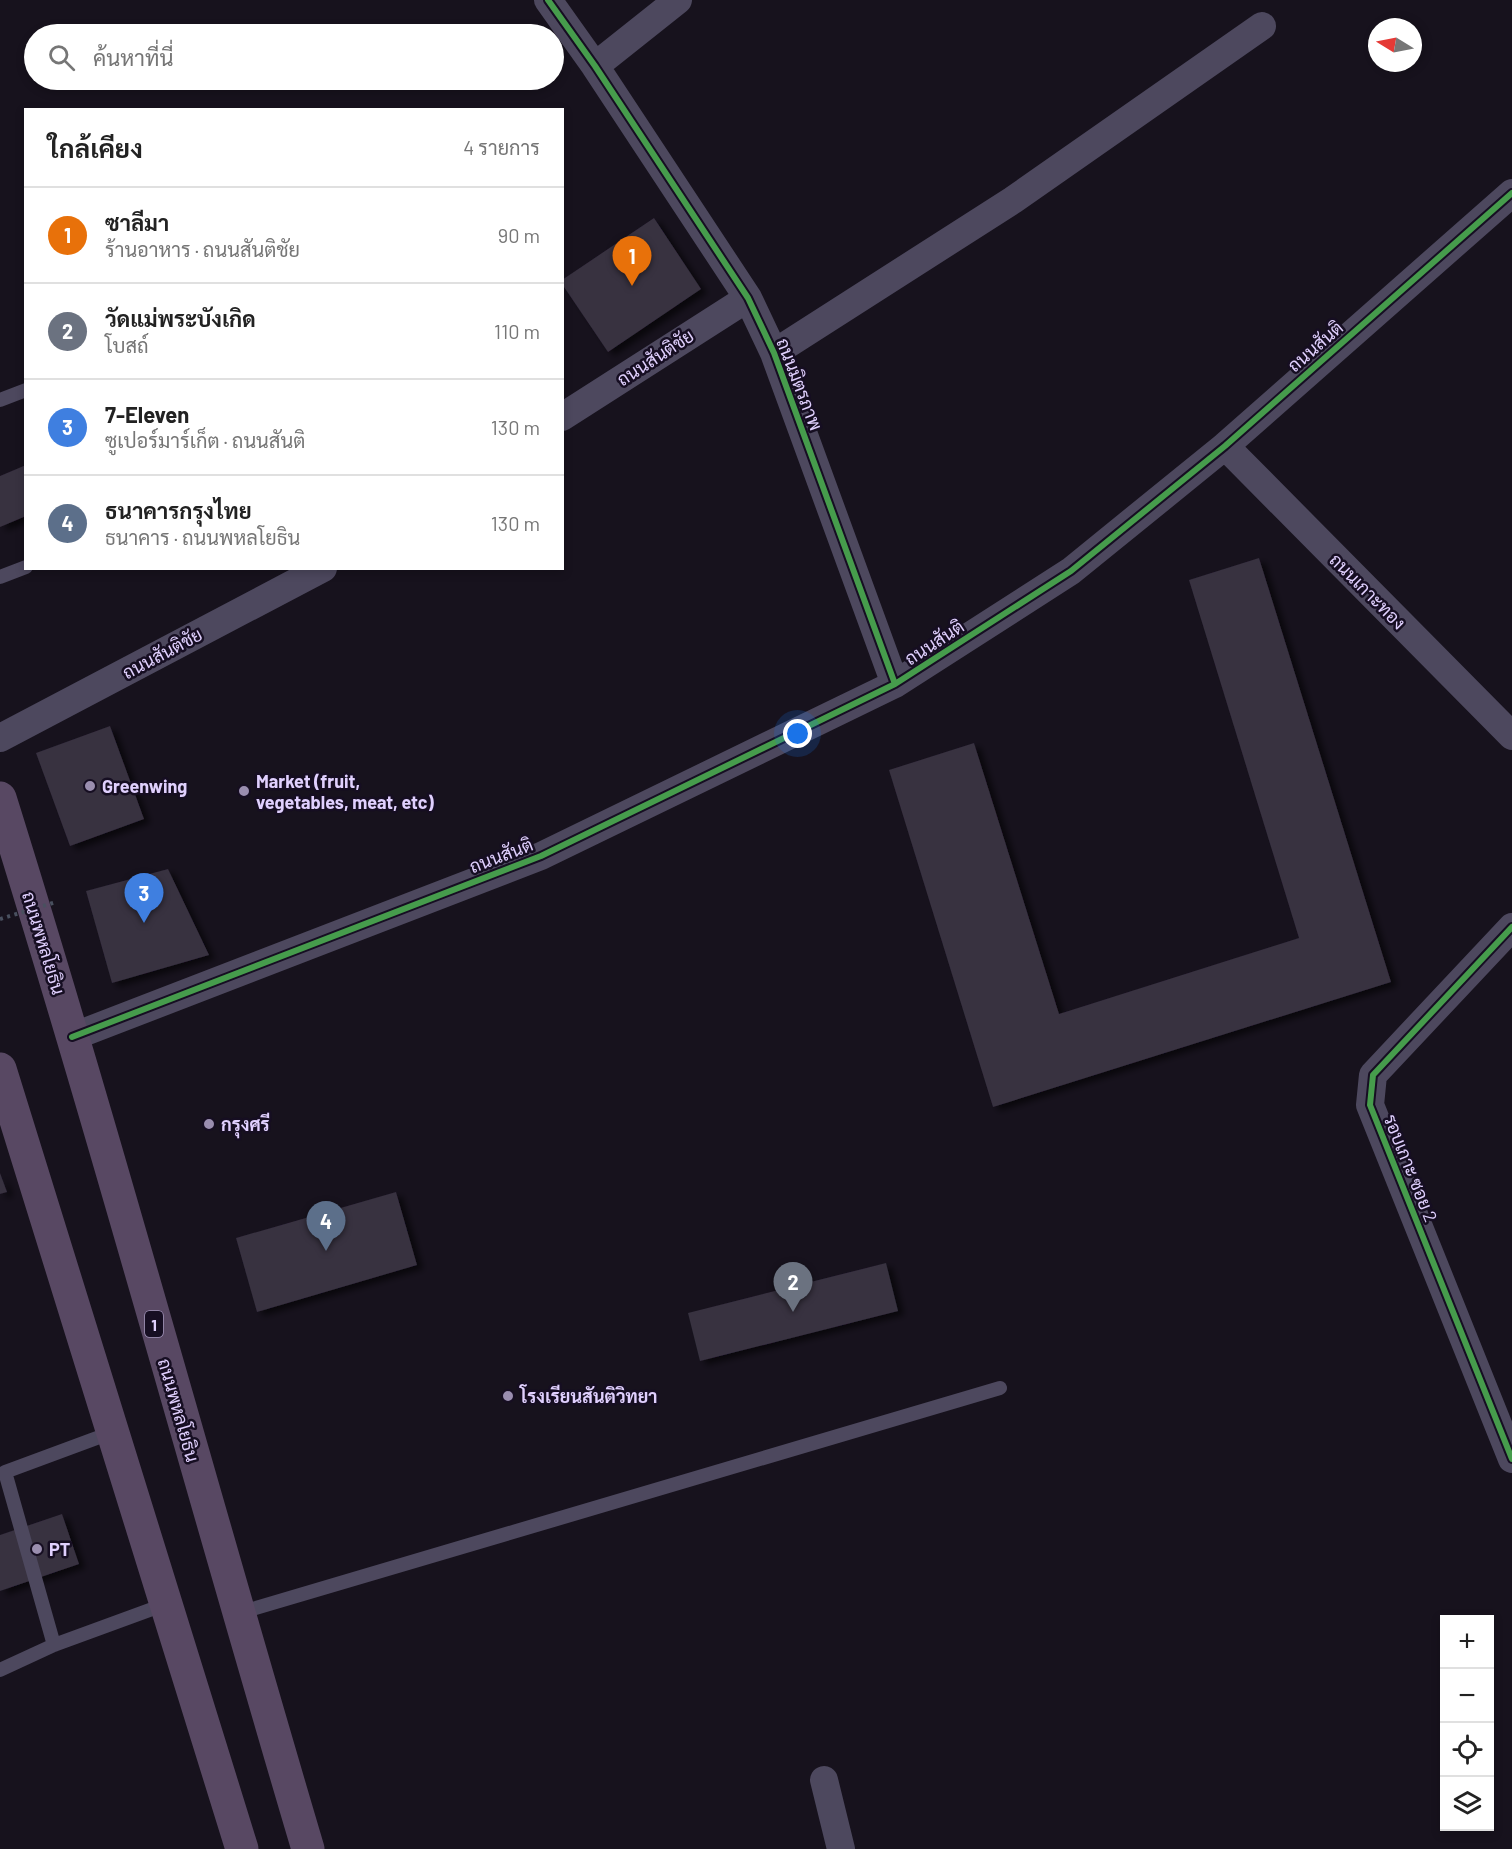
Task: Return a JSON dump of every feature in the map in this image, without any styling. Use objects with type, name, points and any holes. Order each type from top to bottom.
[{"type":"main road","name":"ถนนพหลโยธิน","points":[[0,798],[72,1037],[308,1849]]},
{"type":"main road","points":[[0,1069],[5,1105],[113,1432],[242,1849]]},
{"type":"street","name":"ถนนมิตรภาพ","points":[[548,0],[748,298],[774,353],[895,684]]},
{"type":"street","points":[[594,66],[678,0]]},
{"type":"street","points":[[774,353],[1013,200],[1262,26]]},
{"type":"street","name":"ถนนสันติ","points":[[72,1037],[541,856],[895,684],[1071,571],[1224,446],[1512,193]]},
{"type":"street","name":"ถนนสันติชัย","points":[[564,416],[748,298]]},
{"type":"street","name":"ถนนเกาะทอง","points":[[1224,446],[1512,736]]},
{"type":"street","name":"ถนนสันติชัย","points":[[0,738],[319,570]]},
{"type":"street","name":"รอบเกาะ ซอย 2","points":[[1512,927],[1373,1075],[1370,1105],[1512,1459]]},
{"type":"street","points":[[824,1780],[841,1849]]},
{"type":"lane","points":[[0,400],[24,391]]},
{"type":"lane","points":[[0,577],[24,568]]},
{"type":"lane","points":[[238,1614],[1000,1388]]},
{"type":"lane","points":[[54,1645],[5,1472],[113,1432]]},
{"type":"lane","points":[[0,1670],[54,1645],[166,1604]]},
{"type":"path","points":[[0,919],[56,902]]},
{"type":"building","points":[[654,218],[701,289],[608,352],[564,287],[564,279]]},
{"type":"building","points":[[24,466],[24,517],[0,527],[0,476]]},
{"type":"building","points":[[1259,558],[1391,982],[993,1107],[889,770],[974,743],[1059,1014],[1299,938],[1189,580]]},
{"type":"building","name":"Greenwing","points":[[110,726],[144,819],[70,846],[36,753]]},
{"type":"building","points":[[168,869],[209,955],[112,983],[86,891]]},
{"type":"building","points":[[0,1173],[7,1192],[0,1194]]},
{"type":"building","points":[[396,1192],[417,1265],[257,1312],[236,1238]]},
{"type":"building","points":[[886,1263],[898,1311],[700,1361],[688,1313]]},
{"type":"building","name":"PT","points":[[62,1514],[79,1564],[0,1591],[0,1535]]},
{"type":"cycle path","points":[[548,0],[595,66],[748,298],[774,353],[895,684]]},
{"type":"cycle path","points":[[72,1037],[541,856],[895,684],[1071,571],[1225,446],[1512,193]]},
{"type":"cycle path","points":[[1512,927],[1373,1075],[1370,1105],[1512,1459]]},
{"type":"place","name":"ซาลีมา","points":[[632,286]]},
{"type":"place","name":"Greenwing","points":[[90,786]]},
{"type":"place","name":"Market (fruit, vegetables, meat, etc)","points":[[244,791]]},
{"type":"place","name":"7-Eleven","points":[[144,923]]},
{"type":"place","name":"กรุงศรี","points":[[209,1124]]},
{"type":"place","name":"ธนาคารกรุงไทย","points":[[326,1251]]},
{"type":"place","name":"วัดแม่พระบังเกิด","points":[[793,1312]]},
{"type":"place","name":"โรงเรียนสันติวิทยา","points":[[508,1396]]},
{"type":"place","name":"PT","points":[[37,1549]]}]
